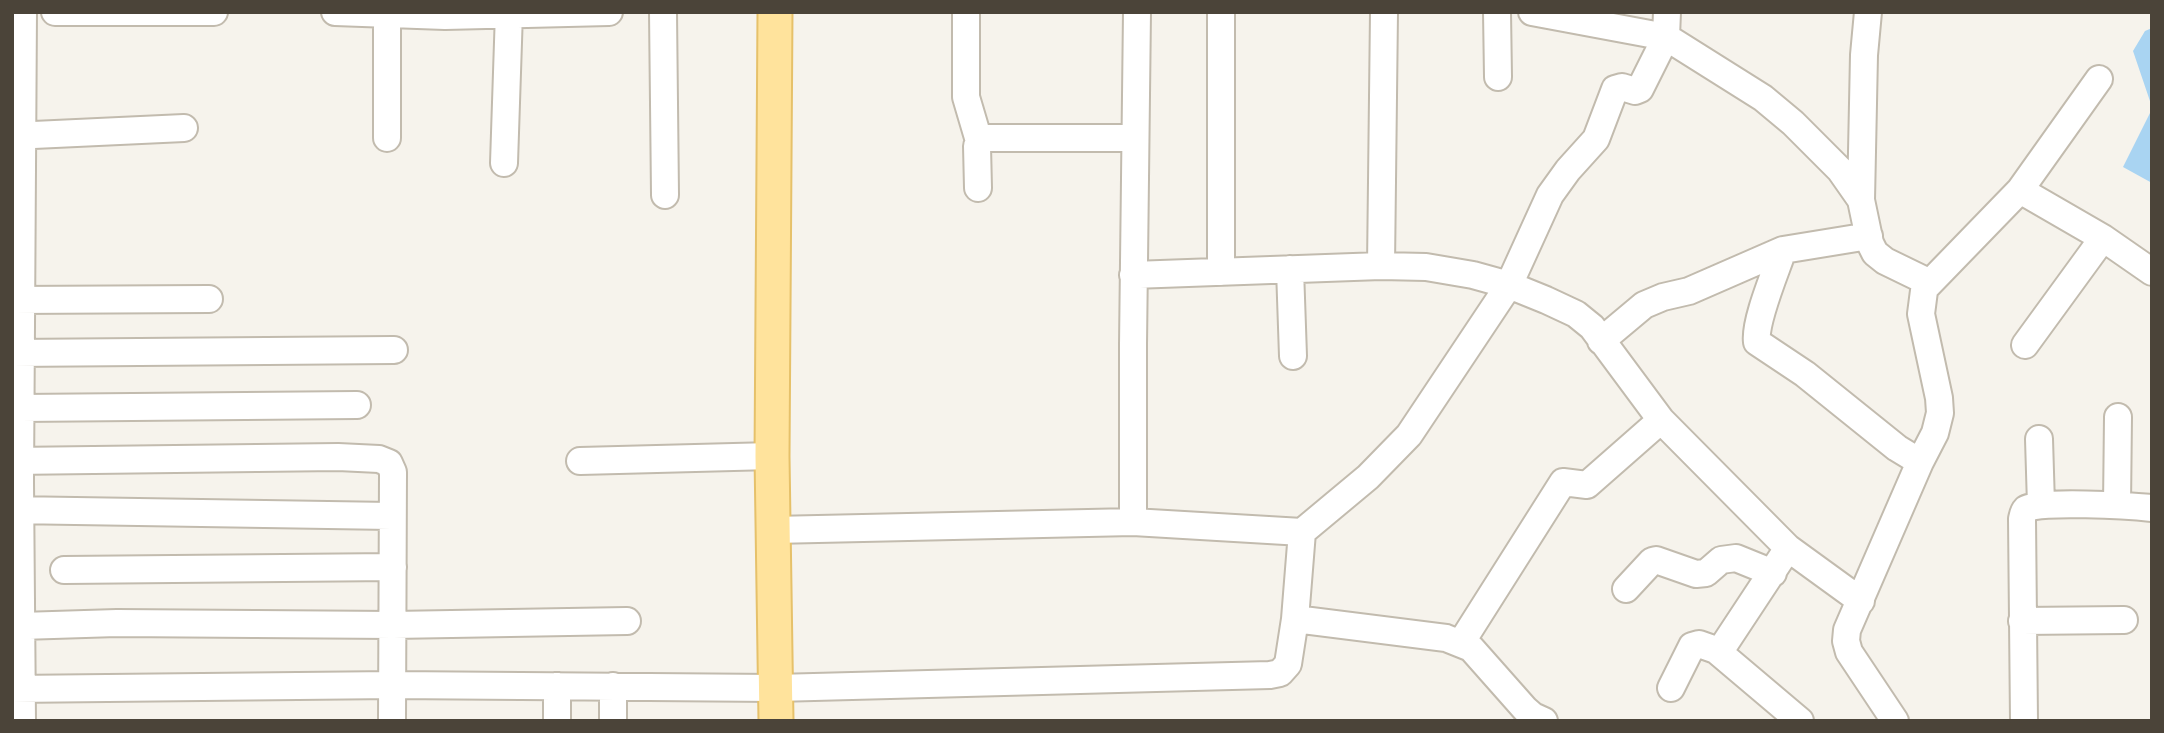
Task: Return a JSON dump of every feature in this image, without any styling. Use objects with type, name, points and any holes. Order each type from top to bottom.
[{"type":"main road","points":[[775,12],[772,456],[776,721]]},
{"type":"street","points":[[22,721],[17,689],[21,626],[17,567],[16,461],[21,408],[17,300],[18,136],[23,12]]},
{"type":"street","points":[[55,12],[214,12]]},
{"type":"street","points":[[335,12],[609,12]]},
{"type":"street","points":[[663,12],[665,195]]},
{"type":"street","points":[[966,12],[966,97],[979,141],[978,188]]},
{"type":"street","points":[[1133,522],[1137,12]]},
{"type":"street","points":[[1221,12],[1221,272]]},
{"type":"street","points":[[1381,266],[1384,12]]},
{"type":"street","points":[[1497,12],[1498,77]]},
{"type":"street","points":[[1532,12],[1666,25],[1793,123],[1840,170],[1861,200]]},
{"type":"street","points":[[1868,12],[1864,55],[1861,200],[1875,253],[1925,283],[1921,314],[1940,413],[1935,433],[1847,630],[1849,652],[1895,721]]},
{"type":"street","points":[[387,13],[387,138]]},
{"type":"street","points":[[504,163],[509,14]]},
{"type":"street","points":[[773,530],[1133,522],[1302,532],[1368,477],[1409,435],[1509,285],[1550,194],[1596,139],[1615,89],[1640,89],[1666,25]]},
{"type":"street","points":[[1925,288],[2020,190],[2099,79]]},
{"type":"street","points":[[18,136],[184,128]]},
{"type":"street","points":[[979,141],[982,138],[996,137],[1135,138]]},
{"type":"street","points":[[2020,190],[2103,238],[2152,272]]},
{"type":"street","points":[[1601,341],[1644,305],[1689,291],[1783,250],[1869,236]]},
{"type":"street","points":[[2025,345],[2103,238]]},
{"type":"street","points":[[1783,250],[1760,317],[1757,342],[1805,374],[1897,448],[1920,462]]},
{"type":"street","points":[[1133,275],[1381,266],[1426,267],[1473,275],[1509,285],[1576,314],[1592,327],[1661,419],[1788,548],[1861,601]]},
{"type":"street","points":[[1290,269],[1293,356]]},
{"type":"street","points":[[17,300],[209,299]]},
{"type":"street","points":[[17,353],[394,350]]},
{"type":"street","points":[[21,408],[356,405]]},
{"type":"street","points":[[2116,505],[2118,417]]},
{"type":"street","points":[[1461,643],[1563,482],[1587,485],[1661,419]]},
{"type":"street","points":[[2039,439],[2041,505]]},
{"type":"street","points":[[580,461],[772,456]]},
{"type":"street","points":[[16,461],[338,457],[379,458],[389,463],[393,471],[392,721]]},
{"type":"street","points":[[2024,721],[2024,511],[2041,505],[2152,508]]},
{"type":"street","points":[[16,510],[391,516]]},
{"type":"street","points":[[17,689],[393,685],[776,688],[1270,675],[1280,673],[1288,664],[1295,619],[1302,532]]},
{"type":"street","points":[[1716,650],[1724,645],[1788,548]]},
{"type":"street","points":[[1626,589],[1656,560],[1696,574],[1706,573],[1721,559],[1736,558],[1773,573]]},
{"type":"street","points":[[64,570],[393,567]]},
{"type":"street","points":[[1295,619],[1446,638],[1461,643],[1471,648],[1525,709],[1544,721]]},
{"type":"street","points":[[2022,621],[2124,620]]},
{"type":"street","points":[[21,626],[117,623],[393,625],[627,621]]},
{"type":"street","points":[[1671,688],[1692,646],[1699,644],[1716,650],[1800,721]]},
{"type":"street","points":[[556,721],[557,686]]},
{"type":"street","points":[[613,686],[613,721]]},
{"type":"water","points":[[2152,28],[2152,107],[2133,51],[2145,31]]},
{"type":"water","points":[[2152,109],[2152,183],[2123,167]]}]
